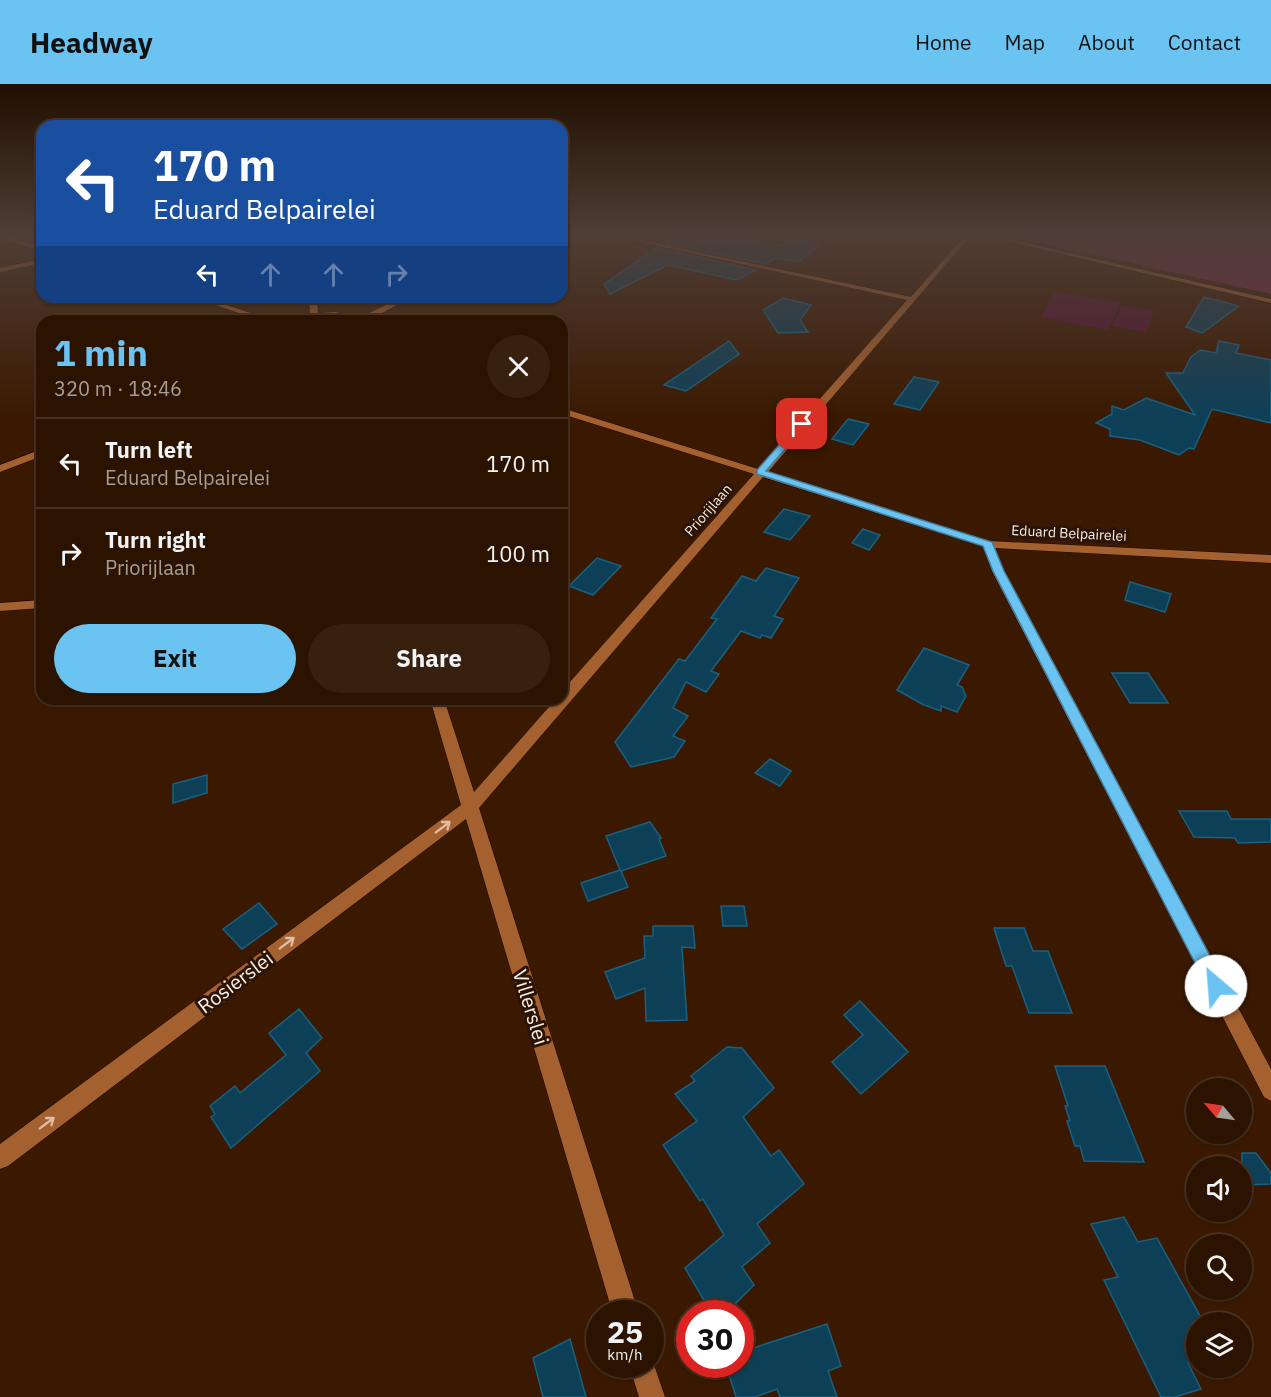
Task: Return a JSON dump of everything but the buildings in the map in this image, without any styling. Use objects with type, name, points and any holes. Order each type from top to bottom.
[{"type":"street","points":[[894,295],[912,299]]},
{"type":"street","name":"Priorijlaan","points":[[568,694],[915,295]]},
{"type":"street","points":[[1246,295],[1271,301]]},
{"type":"street","points":[[214,303],[252,315]]},
{"type":"street","points":[[313,303],[314,315],[337,315]]},
{"type":"street","points":[[371,315],[395,303]]},
{"type":"street","name":"Eduard Belpairelei","points":[[568,413],[988,544],[1271,559]]},
{"type":"street","points":[[0,470],[36,455]]},
{"type":"street","points":[[988,544],[998,571],[1271,1090]]},
{"type":"street","points":[[0,607],[36,604]]},
{"type":"street","name":"Villerslei","points":[[439,705],[622,1300]]},
{"type":"street","name":"Priorijlaan","points":[[470,807],[558,705]]},
{"type":"street","name":"Rosierslei","points":[[0,1158],[470,807]]},
{"type":"street","points":[[646,1378],[652,1397]]},
{"type":"shaded area","points":[[1054,295],[1075,295],[1120,303],[1108,330],[1040,317]]},
{"type":"shaded area","points":[[1122,306],[1154,311],[1146,332],[1112,326]]},
{"type":"route","points":[[802,424],[760,472],[988,544],[998,571],[1216,986]]}]
